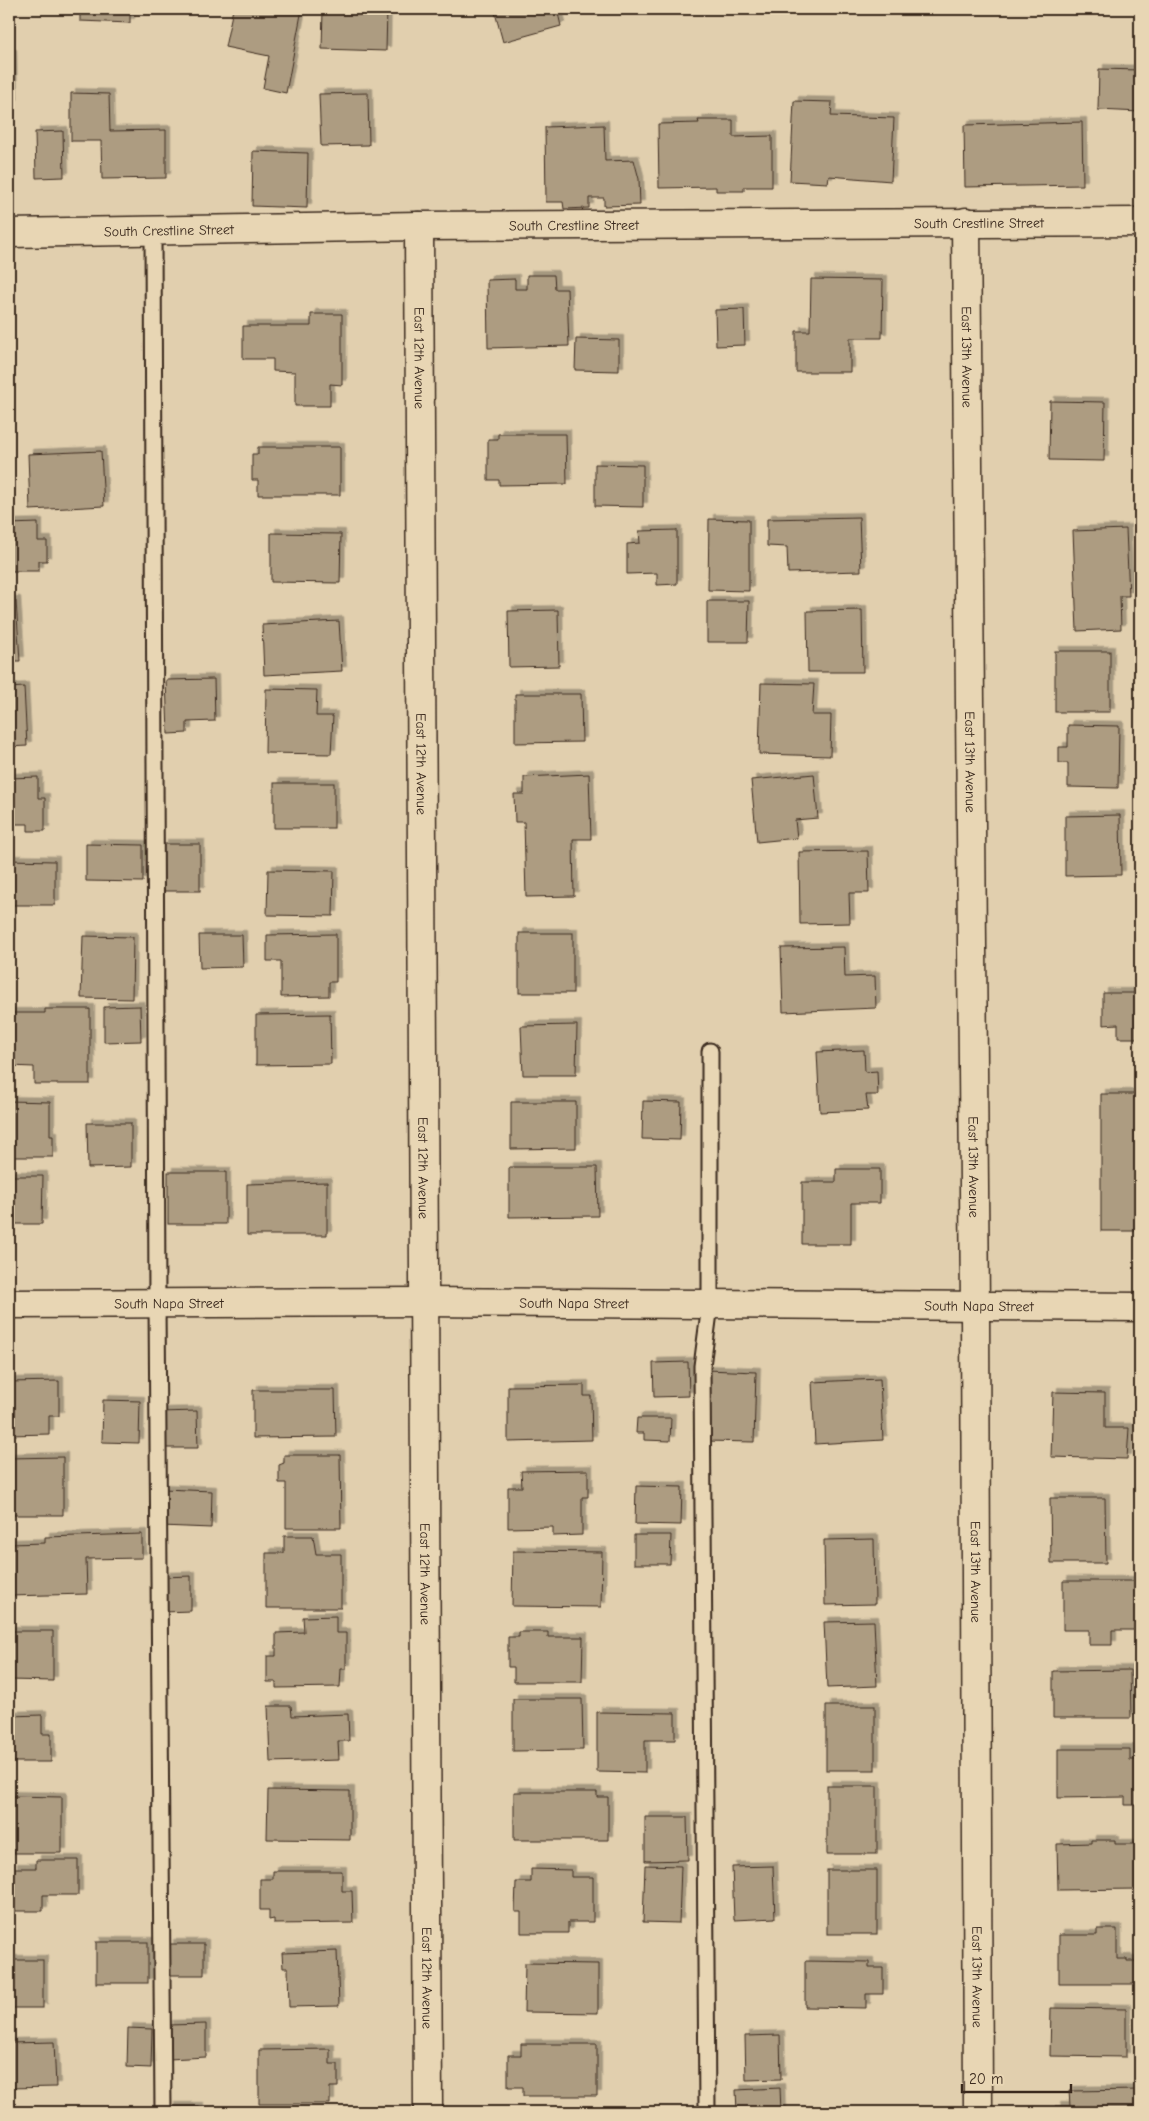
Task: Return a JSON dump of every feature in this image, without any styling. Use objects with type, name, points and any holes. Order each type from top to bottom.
[{"type":"street","name":"East 13th Avenue","points":[[966,222],[975,1307],[978,2112]]},
{"type":"street","name":"South Crestline Street","points":[[9,233],[419,226],[1140,222]]},
{"type":"street","name":"East 12th Avenue","points":[[419,226],[428,2112]]},
{"type":"street","name":"South Napa Street","points":[[9,1304],[157,1305],[424,1302],[1140,1307]]},
{"type":"lane","points":[[153,231],[157,1305],[163,2112]]},
{"type":"lane","points":[[707,2112],[702,1366],[710,1305],[710,1051]]},
{"type":"building","points":[[80,9],[130,9],[130,23],[80,21]]},
{"type":"building","points":[[233,9],[302,9],[286,93],[263,88],[269,56],[225,47]]},
{"type":"building","points":[[323,9],[387,9],[386,51],[322,49]]},
{"type":"building","points":[[494,9],[557,9],[561,26],[503,42]]},
{"type":"building","points":[[9,54],[12,54],[13,104],[9,104]]},
{"type":"building","points":[[1099,69],[1140,70],[1140,112],[1098,110]]},
{"type":"building","points":[[71,93],[109,94],[110,131],[166,130],[166,178],[102,179],[101,141],[71,141]]},
{"type":"building","points":[[368,93],[369,145],[321,146],[319,94]]},
{"type":"building","points":[[794,101],[832,102],[831,116],[894,118],[891,181],[829,176],[828,183],[790,181]]},
{"type":"building","points":[[698,120],[733,120],[733,137],[772,136],[772,187],[744,187],[744,191],[716,191],[716,187],[659,188],[658,124],[699,123]]},
{"type":"building","points":[[1082,122],[1083,185],[965,187],[964,125]]},
{"type":"building","points":[[604,125],[605,161],[634,160],[639,179],[640,205],[604,206],[604,198],[589,198],[589,208],[564,209],[563,202],[546,202],[545,127]]},
{"type":"building","points":[[63,131],[64,177],[36,178],[35,132]]},
{"type":"building","points":[[253,151],[308,153],[307,208],[252,206]]},
{"type":"building","points":[[527,275],[554,275],[555,289],[567,289],[569,346],[488,348],[487,280],[515,279],[515,289],[527,289]]},
{"type":"building","points":[[811,279],[883,280],[882,338],[850,338],[850,372],[796,372],[796,331],[810,331]]},
{"type":"building","points":[[744,309],[745,345],[716,346],[715,310]]},
{"type":"building","points":[[311,314],[342,314],[342,385],[330,384],[330,406],[295,406],[295,372],[273,371],[273,359],[243,359],[243,326],[311,326]]},
{"type":"building","points":[[576,339],[619,340],[619,371],[575,370]]},
{"type":"building","points":[[1050,401],[1105,402],[1104,461],[1049,460]]},
{"type":"building","points":[[498,434],[566,434],[567,484],[499,485],[499,480],[488,480],[488,439],[498,439]]},
{"type":"building","points":[[258,447],[340,447],[340,495],[258,495],[258,480],[252,480],[252,454],[258,454]]},
{"type":"building","points":[[101,451],[104,506],[30,510],[28,454]]},
{"type":"building","points":[[595,464],[643,465],[643,507],[595,506]]},
{"type":"building","points":[[859,517],[861,571],[788,573],[787,547],[767,546],[767,519]]},
{"type":"building","points":[[709,519],[749,520],[749,591],[708,590]]},
{"type":"building","points":[[38,523],[38,541],[47,541],[47,561],[39,561],[39,571],[9,571],[9,524]]},
{"type":"building","points":[[1126,529],[1129,596],[1120,596],[1121,629],[1077,631],[1073,531]]},
{"type":"building","points":[[677,530],[677,584],[657,585],[657,573],[627,574],[627,544],[640,543],[639,531]]},
{"type":"building","points":[[271,533],[341,534],[340,583],[271,582]]},
{"type":"building","points":[[9,601],[16,601],[20,661],[9,661]]},
{"type":"building","points":[[707,601],[749,601],[748,642],[707,642]]},
{"type":"building","points":[[558,610],[559,666],[509,667],[508,611]]},
{"type":"building","points":[[862,610],[863,672],[808,672],[807,611]]},
{"type":"building","points":[[339,621],[342,671],[264,675],[262,625]]},
{"type":"building","points":[[1055,651],[1110,651],[1110,712],[1055,712]]},
{"type":"building","points":[[214,679],[215,721],[187,722],[187,733],[168,734],[166,680]]},
{"type":"building","points":[[761,683],[814,684],[812,715],[831,715],[830,756],[759,754]]},
{"type":"building","points":[[24,687],[27,746],[9,747],[9,688]]},
{"type":"building","points":[[266,689],[317,690],[316,716],[333,716],[331,754],[265,753]]},
{"type":"building","points":[[515,694],[581,694],[582,742],[515,743]]},
{"type":"building","points":[[1068,725],[1119,726],[1118,788],[1068,787],[1068,763],[1059,763],[1059,747],[1068,747]]},
{"type":"building","points":[[589,774],[591,839],[573,839],[574,896],[526,897],[524,822],[515,822],[514,794],[524,794],[524,777]]},
{"type":"building","points":[[814,774],[818,818],[795,820],[797,838],[757,842],[751,780]]},
{"type":"building","points":[[38,777],[38,798],[45,798],[45,831],[28,831],[28,824],[9,824],[9,778]]},
{"type":"building","points":[[274,783],[334,783],[334,828],[274,828]]},
{"type":"building","points":[[1120,815],[1121,875],[1065,876],[1065,816]]},
{"type":"building","points":[[86,844],[143,845],[143,882],[86,881]]},
{"type":"building","points":[[163,844],[200,844],[200,891],[163,891]]},
{"type":"building","points":[[868,851],[869,893],[849,893],[850,923],[800,924],[799,852]]},
{"type":"building","points":[[9,860],[55,861],[55,905],[9,905]]},
{"type":"building","points":[[268,870],[334,871],[333,916],[267,915]]},
{"type":"building","points":[[519,933],[573,933],[573,993],[519,993]]},
{"type":"building","points":[[336,934],[336,982],[329,982],[329,996],[281,997],[281,961],[267,961],[267,935]]},
{"type":"building","points":[[199,935],[242,935],[243,967],[200,968]]},
{"type":"building","points":[[83,936],[133,937],[132,999],[81,998]]},
{"type":"building","points":[[844,947],[845,977],[875,976],[876,1008],[783,1012],[781,948]]},
{"type":"building","points":[[1138,980],[1140,980],[1140,1038],[1118,1038],[1118,1024],[1103,1025],[1103,993],[1138,993]]},
{"type":"building","points":[[140,1006],[141,1041],[104,1042],[104,1007]]},
{"type":"building","points":[[45,1009],[90,1009],[90,1084],[34,1084],[34,1067],[9,1066],[9,1013],[45,1013]]},
{"type":"building","points":[[330,1014],[331,1064],[256,1065],[256,1015]]},
{"type":"building","points":[[577,1025],[576,1075],[523,1075],[521,1026]]},
{"type":"building","points":[[864,1050],[865,1072],[877,1071],[878,1095],[866,1095],[868,1110],[820,1112],[817,1052]]},
{"type":"building","points":[[1101,1094],[1140,1094],[1140,1231],[1101,1231]]},
{"type":"building","points":[[9,1101],[50,1102],[50,1136],[53,1136],[53,1157],[9,1157]]},
{"type":"building","points":[[643,1101],[681,1102],[680,1140],[642,1139]]},
{"type":"building","points":[[511,1102],[576,1102],[576,1148],[511,1149]]},
{"type":"building","points":[[87,1123],[131,1123],[131,1167],[88,1168]]},
{"type":"building","points":[[509,1167],[597,1167],[598,1216],[509,1217]]},
{"type":"building","points":[[836,1169],[880,1169],[880,1203],[851,1203],[851,1244],[802,1244],[802,1182],[836,1182]]},
{"type":"building","points":[[168,1172],[226,1172],[226,1224],[168,1224]]},
{"type":"building","points":[[9,1176],[43,1176],[42,1224],[9,1224]]},
{"type":"building","points":[[327,1182],[327,1235],[247,1235],[247,1184]]},
{"type":"building","points":[[688,1362],[689,1396],[654,1397],[653,1363]]},
{"type":"building","points":[[707,1370],[756,1372],[754,1442],[705,1441]]},
{"type":"building","points":[[880,1379],[883,1440],[815,1444],[812,1382]]},
{"type":"building","points":[[59,1381],[59,1416],[49,1416],[49,1434],[9,1435],[9,1382]]},
{"type":"building","points":[[584,1385],[584,1396],[591,1396],[592,1440],[508,1442],[508,1386]]},
{"type":"building","points":[[253,1390],[335,1390],[336,1437],[253,1438]]},
{"type":"building","points":[[1053,1392],[1105,1393],[1105,1428],[1129,1428],[1127,1459],[1051,1457]]},
{"type":"building","points":[[103,1400],[140,1401],[139,1443],[102,1442]]},
{"type":"building","points":[[197,1411],[198,1448],[161,1448],[160,1412]]},
{"type":"building","points":[[637,1418],[671,1418],[670,1441],[644,1440],[644,1433],[636,1433]]},
{"type":"building","points":[[284,1455],[340,1455],[341,1528],[286,1528],[286,1483],[279,1483],[279,1465],[284,1463]]},
{"type":"building","points":[[63,1457],[63,1515],[9,1515],[9,1458]]},
{"type":"building","points":[[588,1470],[588,1497],[582,1497],[582,1535],[553,1536],[553,1527],[508,1528],[508,1487],[522,1487],[521,1471]]},
{"type":"building","points":[[636,1486],[682,1487],[681,1525],[635,1524]]},
{"type":"building","points":[[163,1489],[212,1491],[211,1528],[161,1526]]},
{"type":"building","points":[[1050,1498],[1105,1498],[1106,1563],[1051,1563]]},
{"type":"building","points":[[142,1534],[142,1558],[86,1559],[87,1594],[9,1596],[10,1544],[45,1543],[45,1537]]},
{"type":"building","points":[[634,1535],[671,1535],[670,1564],[634,1564]]},
{"type":"building","points":[[284,1536],[313,1536],[316,1554],[341,1554],[341,1608],[266,1608],[266,1553],[284,1553]]},
{"type":"building","points":[[874,1539],[875,1604],[825,1605],[824,1540]]},
{"type":"building","points":[[513,1551],[602,1552],[601,1607],[512,1606]]},
{"type":"building","points":[[191,1576],[191,1611],[164,1612],[163,1577]]},
{"type":"building","points":[[1063,1581],[1135,1581],[1135,1597],[1140,1597],[1140,1627],[1135,1627],[1135,1630],[1112,1630],[1112,1645],[1089,1645],[1089,1630],[1063,1630]]},
{"type":"building","points":[[336,1616],[336,1633],[346,1633],[346,1669],[341,1669],[340,1687],[276,1688],[276,1682],[267,1682],[267,1656],[276,1656],[276,1633],[304,1632],[303,1617]]},
{"type":"building","points":[[874,1621],[877,1686],[827,1688],[824,1622]]},
{"type":"building","points":[[9,1631],[53,1631],[53,1681],[9,1680]]},
{"type":"building","points":[[519,1632],[548,1632],[548,1637],[583,1637],[582,1682],[514,1682],[514,1667],[508,1667],[508,1637],[519,1637]]},
{"type":"building","points":[[1130,1670],[1131,1718],[1053,1718],[1053,1671]]},
{"type":"building","points":[[513,1699],[582,1699],[583,1750],[513,1751]]},
{"type":"building","points":[[268,1706],[291,1706],[292,1716],[348,1714],[349,1741],[338,1741],[339,1760],[270,1762]]},
{"type":"building","points":[[826,1706],[875,1706],[875,1770],[826,1770]]},
{"type":"building","points":[[597,1712],[675,1713],[675,1740],[645,1740],[645,1773],[597,1772]]},
{"type":"building","points":[[42,1715],[42,1734],[51,1734],[51,1762],[9,1762],[9,1716]]},
{"type":"building","points":[[1058,1749],[1130,1749],[1130,1760],[1140,1760],[1140,1805],[1125,1805],[1125,1797],[1058,1798]]},
{"type":"building","points":[[827,1786],[877,1786],[877,1854],[827,1854]]},
{"type":"building","points":[[268,1790],[350,1791],[350,1840],[267,1839]]},
{"type":"building","points":[[514,1792],[597,1792],[597,1797],[608,1797],[608,1840],[514,1840]]},
{"type":"building","points":[[9,1796],[62,1797],[62,1853],[9,1853]]},
{"type":"building","points":[[645,1817],[687,1817],[688,1860],[645,1861]]},
{"type":"building","points":[[1091,1840],[1115,1840],[1115,1844],[1136,1844],[1136,1889],[1058,1890],[1057,1844],[1091,1843]]},
{"type":"building","points":[[36,1860],[78,1860],[78,1895],[43,1895],[43,1911],[13,1911],[13,1868],[36,1868]]},
{"type":"building","points":[[645,1865],[681,1866],[679,1923],[643,1922]]},
{"type":"building","points":[[773,1866],[775,1918],[734,1920],[732,1867]]},
{"type":"building","points":[[531,1869],[571,1870],[571,1877],[593,1877],[593,1922],[568,1922],[568,1933],[521,1933],[521,1912],[515,1912],[516,1882],[531,1882]]},
{"type":"building","points":[[827,1870],[877,1870],[877,1934],[827,1934]]},
{"type":"building","points":[[273,1871],[342,1871],[342,1891],[352,1891],[353,1923],[274,1924],[274,1919],[269,1920],[269,1910],[260,1910],[260,1879],[273,1879]]},
{"type":"building","points":[[1097,1929],[1117,1929],[1117,1959],[1140,1961],[1140,1984],[1059,1984],[1059,1935],[1097,1935]]},
{"type":"building","points":[[96,1942],[148,1942],[148,1983],[96,1983]]},
{"type":"building","points":[[169,1944],[204,1944],[204,1975],[170,1975]]},
{"type":"building","points":[[337,1951],[339,2006],[289,2007],[288,1968],[283,1968],[282,1953]]},
{"type":"building","points":[[9,1960],[43,1960],[43,2008],[9,2008]]},
{"type":"building","points":[[805,1961],[869,1962],[869,1968],[883,1968],[883,1994],[866,1994],[866,2008],[805,2007]]},
{"type":"building","points":[[525,1963],[598,1964],[598,2013],[524,2012]]},
{"type":"building","points":[[1051,2008],[1126,2009],[1126,2057],[1050,2056]]},
{"type":"building","points":[[206,2024],[206,2057],[169,2059],[168,2025]]},
{"type":"building","points":[[128,2028],[152,2029],[151,2068],[127,2067]]},
{"type":"building","points":[[780,2035],[781,2079],[746,2080],[745,2036]]},
{"type":"building","points":[[54,2042],[56,2087],[9,2088],[9,2043]]},
{"type":"building","points":[[521,2044],[597,2044],[597,2096],[523,2096],[523,2087],[508,2087],[508,2055],[521,2055]]},
{"type":"building","points":[[330,2049],[330,2064],[338,2064],[338,2087],[330,2087],[330,2104],[259,2104],[259,2050]]},
{"type":"building","points":[[780,2088],[781,2112],[737,2112],[736,2090]]},
{"type":"building","points":[[1140,2090],[1140,2112],[1057,2112],[1056,2106],[1070,2106],[1069,2091]]},
{"type":"building","points":[[170,2107],[199,2107],[199,2112],[170,2112]]}]
